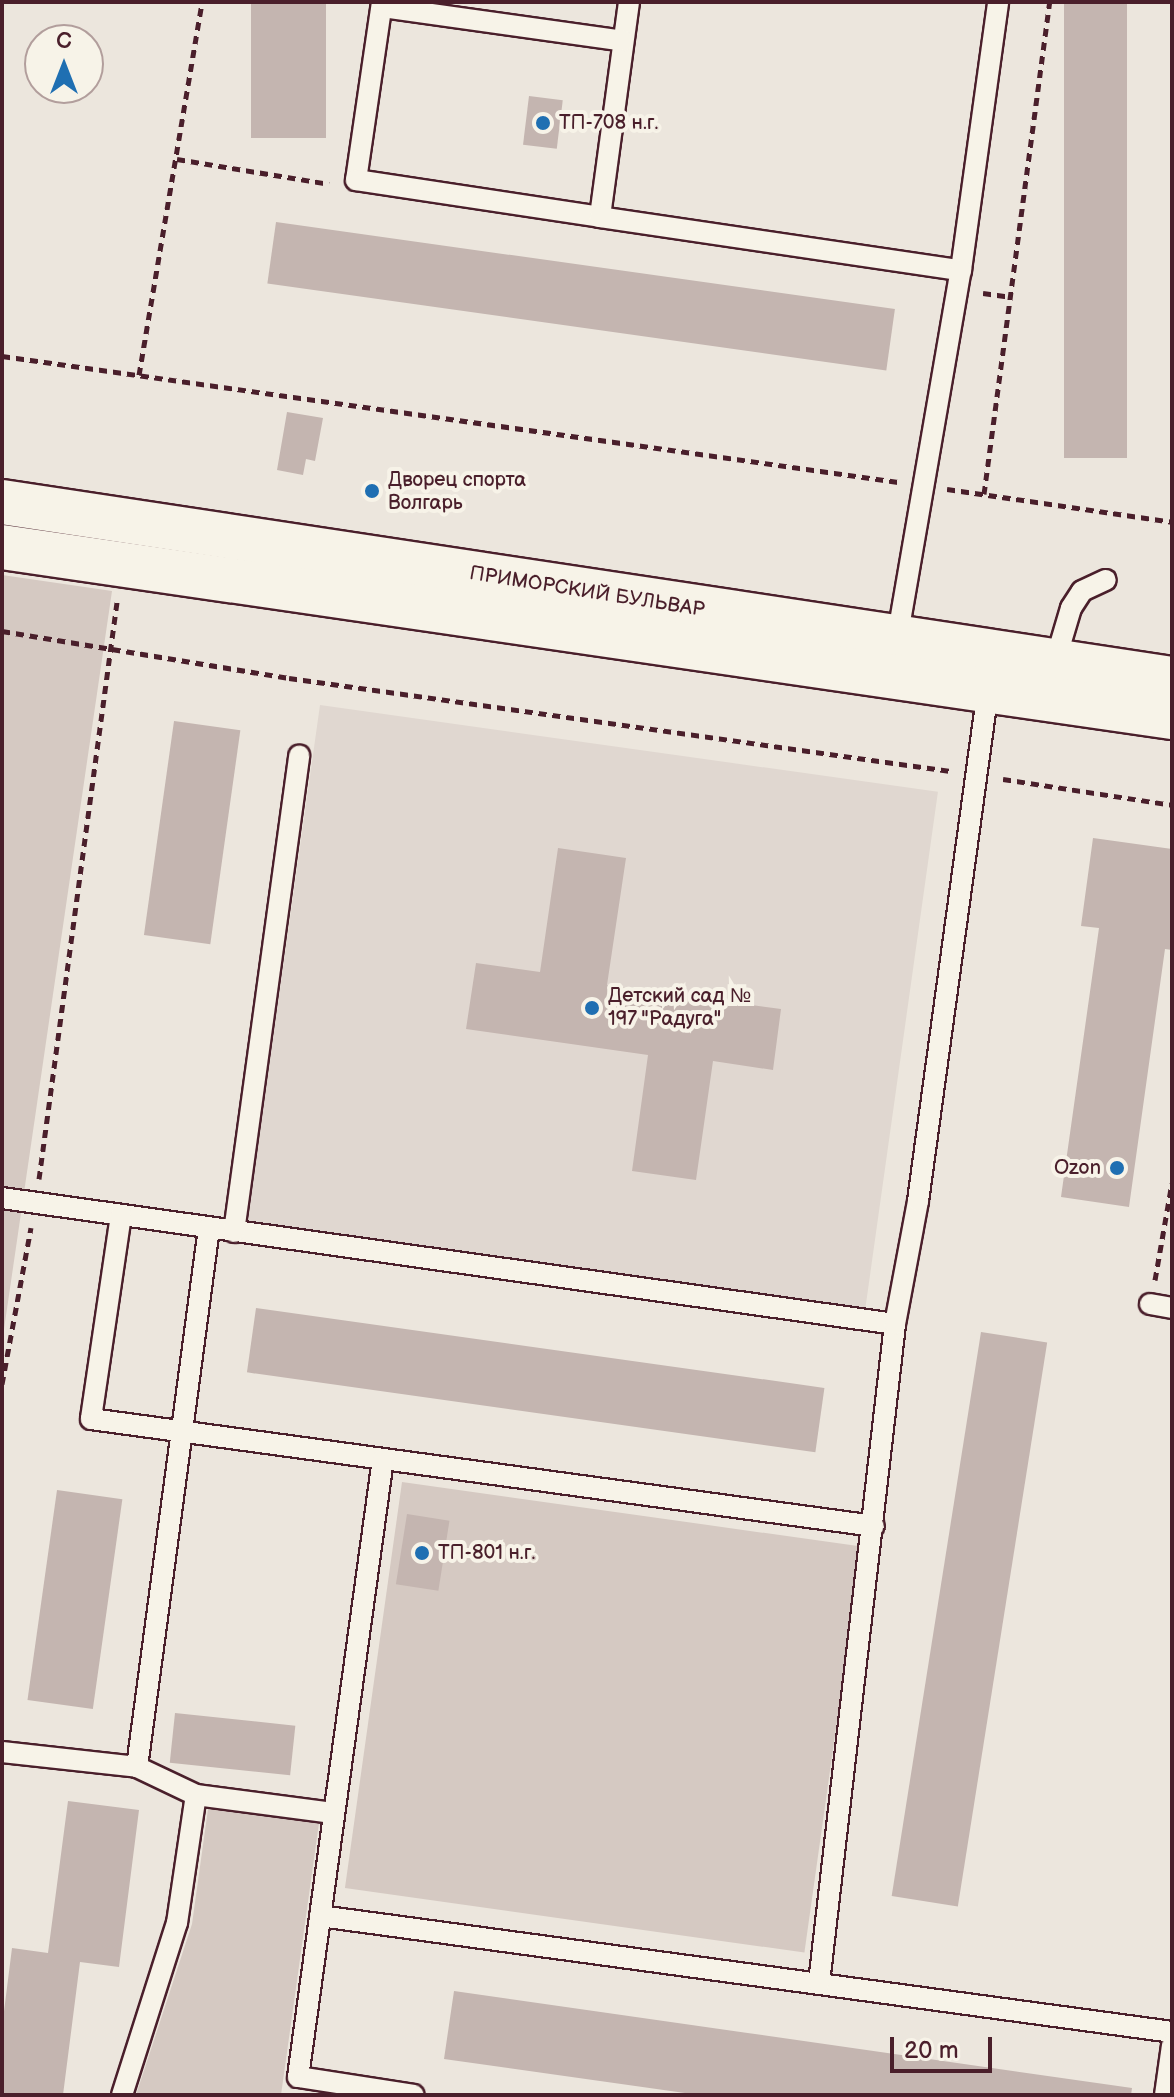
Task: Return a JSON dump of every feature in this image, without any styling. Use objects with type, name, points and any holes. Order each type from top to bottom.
[{"type":"main road","name":"ПРИМОРСКИЙ БУЛЬВАР","points":[[2,502],[1172,679]]},
{"type":"main road","points":[[2,547],[1172,717]]},
{"type":"lane","points":[[600,217],[629,2]]},
{"type":"lane","points":[[897,639],[961,270],[998,2]]},
{"type":"lane","points":[[623,41],[382,4],[356,180],[961,270]]},
{"type":"lane","points":[[1055,662],[1071,608],[1082,591],[1106,580]]},
{"type":"lane","points":[[819,1983],[895,1324],[916,1214],[988,690]]},
{"type":"lane","points":[[234,1232],[299,755]]},
{"type":"lane","points":[[2,1198],[895,1324]]},
{"type":"lane","points":[[121,1215],[91,1419],[874,1526]]},
{"type":"lane","points":[[137,1767],[209,1228]]},
{"type":"lane","points":[[1150,1304],[1172,1308]]},
{"type":"lane","points":[[383,1459],[298,2077],[414,2095]]},
{"type":"lane","points":[[2,1752],[137,1767],[196,1795],[333,1813]]},
{"type":"lane","points":[[122,2095],[177,1923],[196,1795]]},
{"type":"lane","points":[[320,1916],[1172,2032]]},
{"type":"lane","points":[[1165,2095],[1172,2045]]},
{"type":"path","points":[[139,375],[202,2]]},
{"type":"path","points":[[984,494],[1050,2]]},
{"type":"path","points":[[2,356],[1172,522]]},
{"type":"path","points":[[2,1384],[36,1203],[118,598]]},
{"type":"path","points":[[2,631],[110,650],[1172,805]]},
{"type":"path","points":[[1150,1304],[1172,1183]]},
{"type":"shaded area","points":[[2,575],[112,591],[2,1343]]},
{"type":"shaded area","name":"Детский сад № 197 \"Радуга\"","points":[[320,705],[938,792],[865,1308],[247,1221]]},
{"type":"shaded area","points":[[402,1482],[861,1547],[804,1953],[345,1888]]},
{"type":"shaded area","points":[[208,1809],[319,1823],[281,2095],[136,2095],[192,1924]]},
{"type":"building","points":[[251,2],[326,2],[326,138],[251,138]]},
{"type":"building","points":[[1064,2],[1127,2],[1127,458],[1064,458]]},
{"type":"building","name":"ТП-708 н.г.","points":[[529,96],[563,100],[557,149],[523,145]]},
{"type":"building","points":[[276,222],[895,309],[886,370],[267,283]]},
{"type":"building","points":[[287,412],[323,418],[315,461],[306,459],[303,475],[277,470]]},
{"type":"building","points":[[174,721],[240,730],[210,944],[144,935]]},
{"type":"building","points":[[1093,838],[1172,849],[1172,950],[1165,949],[1129,1207],[1061,1197],[1099,928],[1081,926]]},
{"type":"building","points":[[558,848],[626,858],[607,985],[781,1009],[773,1070],[713,1061],[696,1180],[632,1171],[648,1055],[466,1029],[476,963],[540,972]]},
{"type":"building","points":[[256,1308],[824,1388],[815,1452],[247,1372]]},
{"type":"building","points":[[981,1332],[1047,1342],[958,1906],[892,1896]]},
{"type":"building","points":[[57,1490],[122,1499],[93,1709],[27,1700]]},
{"type":"building","name":"ТП-801 н.г.","points":[[407,1514],[449,1521],[438,1591],[396,1584]]},
{"type":"building","points":[[175,1713],[295,1726],[290,1775],[170,1763]]},
{"type":"building","points":[[68,1801],[139,1810],[119,1967],[80,1962],[63,2095],[2,2095],[2,2027],[12,1948],[48,1953]]},
{"type":"building","points":[[454,1991],[1132,2088],[1131,2095],[699,2095],[444,2059]]},
{"type":"place","name":"ТП-708 н.г.","points":[[543,123]]},
{"type":"place","name":"Дворец спорта Волгарь","points":[[372,491]]},
{"type":"place","name":"Детский сад № 197 \"Радуга\"","points":[[592,1008]]},
{"type":"place","name":"Ozon","points":[[1117,1168]]},
{"type":"place","name":"ТП-801 н.г.","points":[[422,1553]]}]
